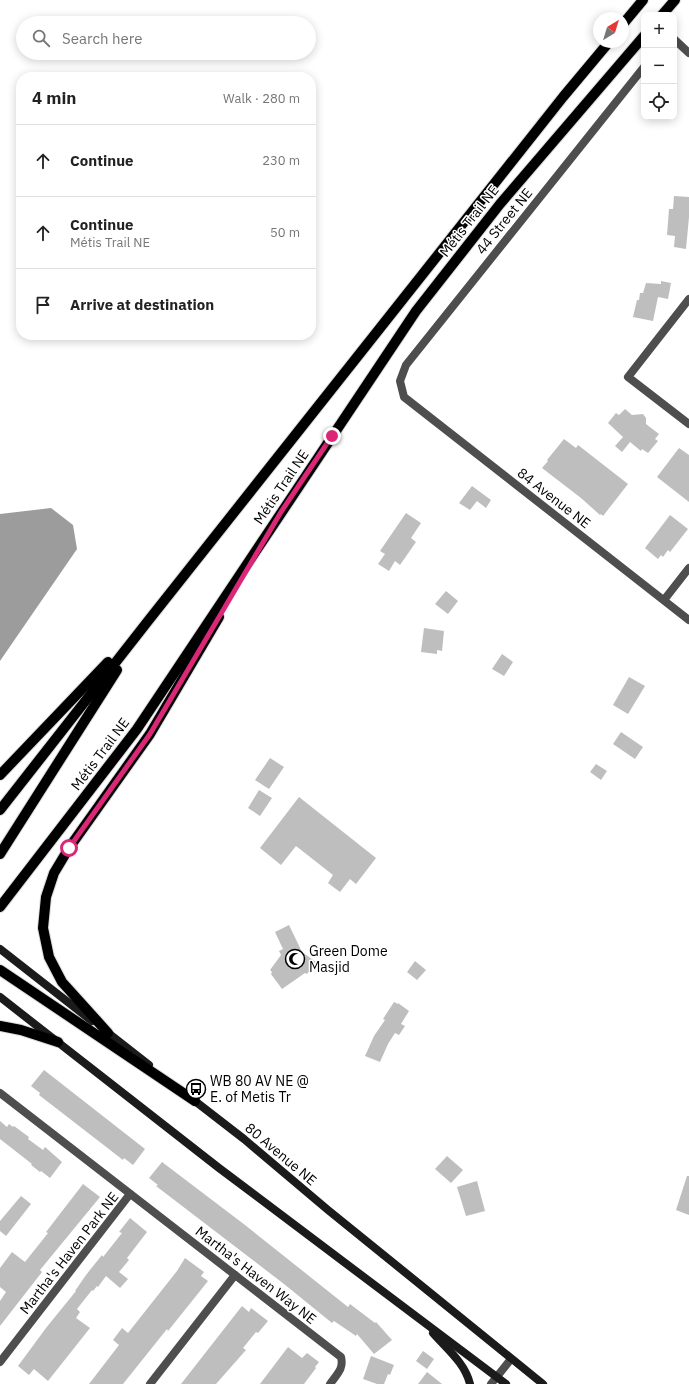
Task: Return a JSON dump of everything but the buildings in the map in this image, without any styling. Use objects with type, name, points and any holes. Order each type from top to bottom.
[{"type":"main road","points":[[629,17],[643,0]]},
{"type":"main road","points":[[665,12],[675,0]]},
{"type":"main road","name":"Métis Trail NE","points":[[0,907],[137,729],[416,311],[500,204],[641,40]]},
{"type":"main road","name":"Métis Trail NE","points":[[0,810],[148,620],[603,48]]},
{"type":"main road","points":[[108,1033],[62,982],[50,958],[43,928],[46,897],[54,873],[69,848],[150,734],[281,512]]},
{"type":"main road","points":[[0,775],[148,620]]},
{"type":"main road","points":[[0,854],[148,620]]},
{"type":"main road","name":"80 Avenue NE","points":[[0,948],[244,1139],[328,1210],[543,1384]]},
{"type":"main road","points":[[0,970],[195,1101]]},
{"type":"main road","points":[[0,997],[220,1168],[506,1384]]},
{"type":"main road","points":[[0,1026],[21,1030],[58,1042]]},
{"type":"main road","points":[[419,1318],[458,1361],[467,1375],[470,1384]]},
{"type":"street","points":[[677,42],[689,53]]},
{"type":"street","name":"44 Street NE","points":[[404,397],[400,381],[406,364],[641,71]]},
{"type":"street","points":[[689,299],[628,377],[689,424]]},
{"type":"street","name":"84 Avenue NE","points":[[404,397],[689,620]]},
{"type":"street","points":[[664,600],[689,568]]},
{"type":"street","name":"Martha's Haven Park NE","points":[[0,1093],[130,1194],[0,1362]]},
{"type":"street","name":"Martha's Haven Way NE","points":[[130,1194],[341,1357],[343,1364],[341,1370],[330,1384]]},
{"type":"street","points":[[150,1384],[235,1275]]},
{"type":"street","points":[[492,1384],[511,1359]]},
{"type":"shaded area","points":[[51,508],[73,525],[77,549],[0,661],[0,514]]},
{"type":"place","name":"Green Dome Masjid","points":[[295,959]]},
{"type":"place","name":"WB 80 AV NE @ E. of Metis Tr","points":[[196,1089]]},
{"type":"route","points":[[69,848],[150,734],[281,512],[332,436]]}]
